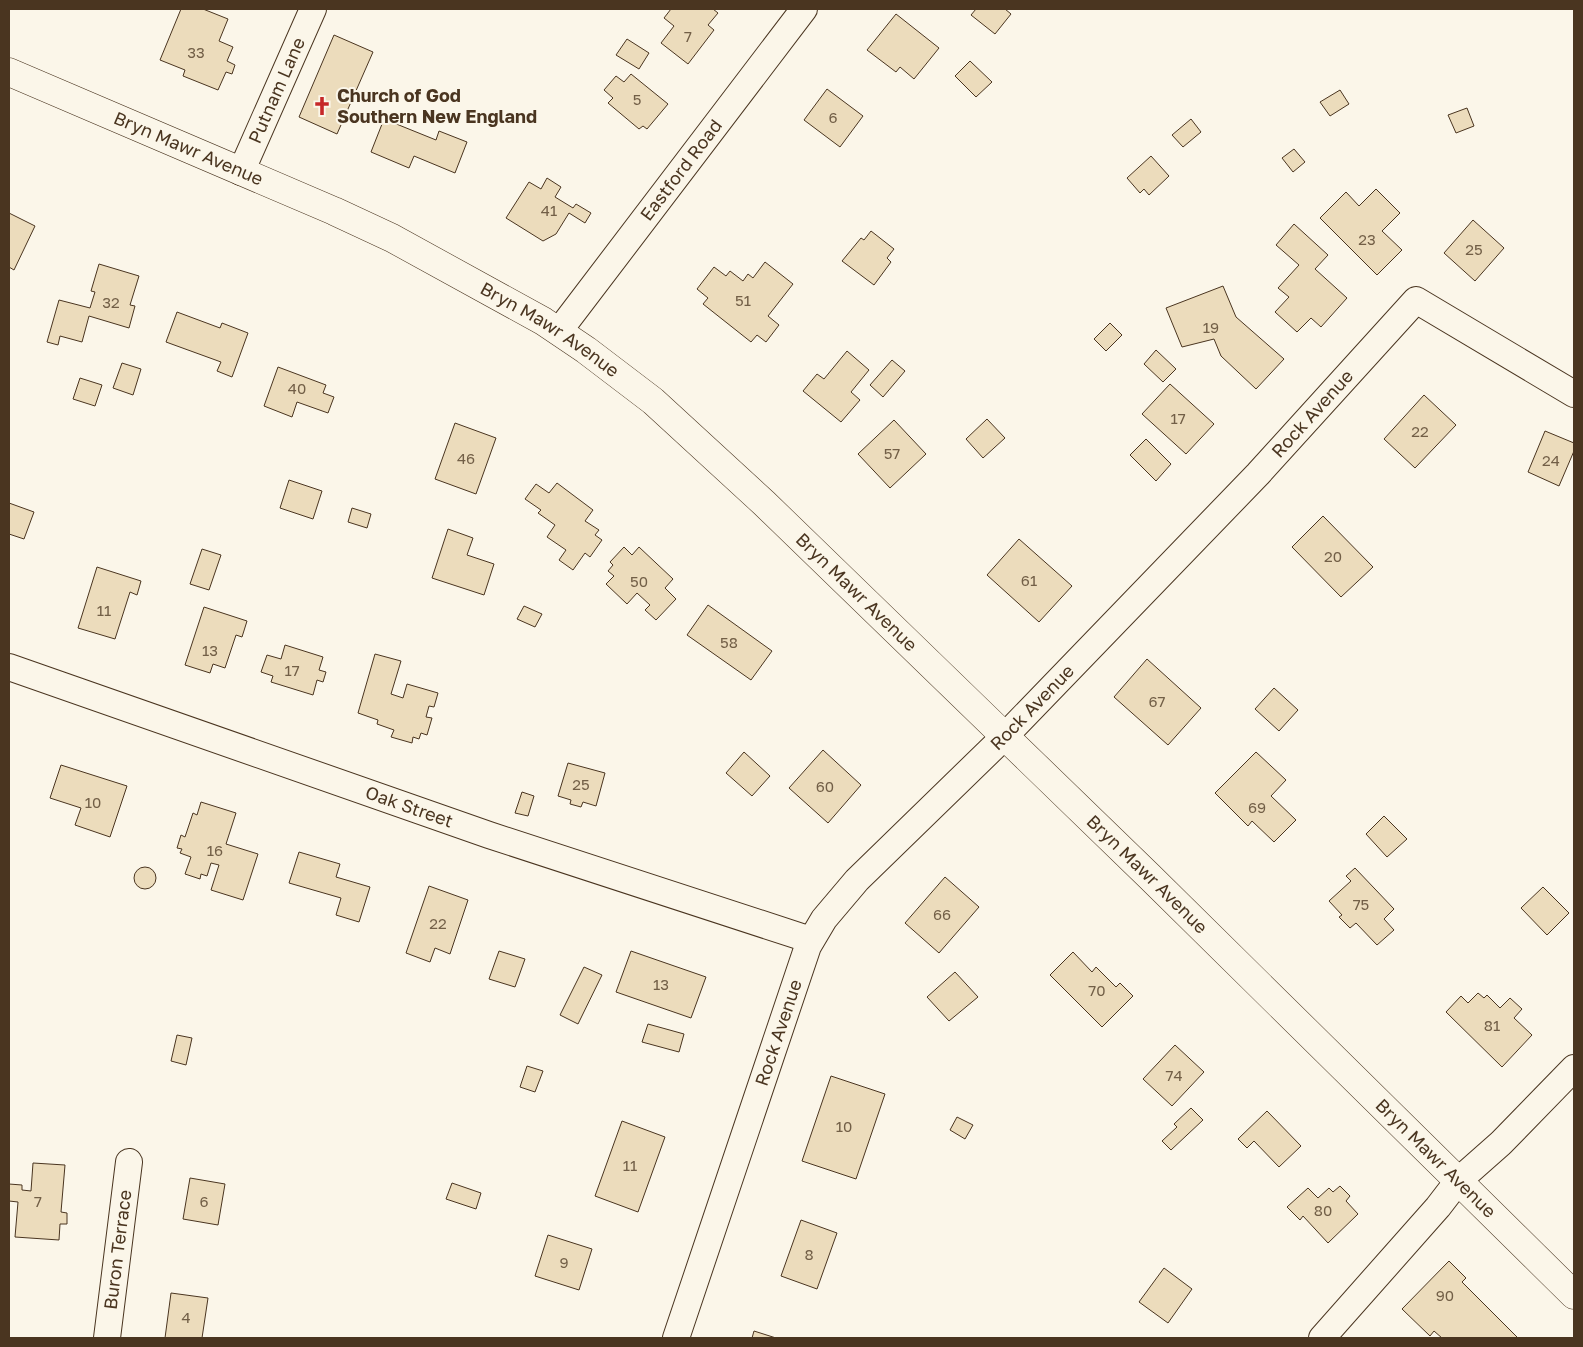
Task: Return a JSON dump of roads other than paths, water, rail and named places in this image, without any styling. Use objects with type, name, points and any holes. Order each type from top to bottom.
[{"type":"street","name":"Putnam Lane","points":[[241,172],[313,9]]},
{"type":"street","name":"Eastford Road","points":[[558,331],[804,9]]},
{"type":"street","name":"Bryn Mawr Avenue","points":[[9,72],[334,211],[392,238],[516,305],[558,331],[633,385],[690,434],[764,503],[1005,736],[1574,1295]]},
{"type":"street","name":"Rock Avenue","points":[[676,1338],[795,988],[802,959],[811,940],[834,906],[857,880],[1005,736],[1258,474],[1416,300],[1574,394]]},
{"type":"street","name":"Oak Street","points":[[9,667],[489,835],[811,940]]},
{"type":"street","points":[[1322,1338],[1438,1208],[1458,1181],[1501,1143],[1574,1068]]},
{"type":"street","name":"Buron Terrace","points":[[106,1338],[129,1162]]},
{"type":"place","name":"Church of God Southern New England","points":[[322,106]]}]
